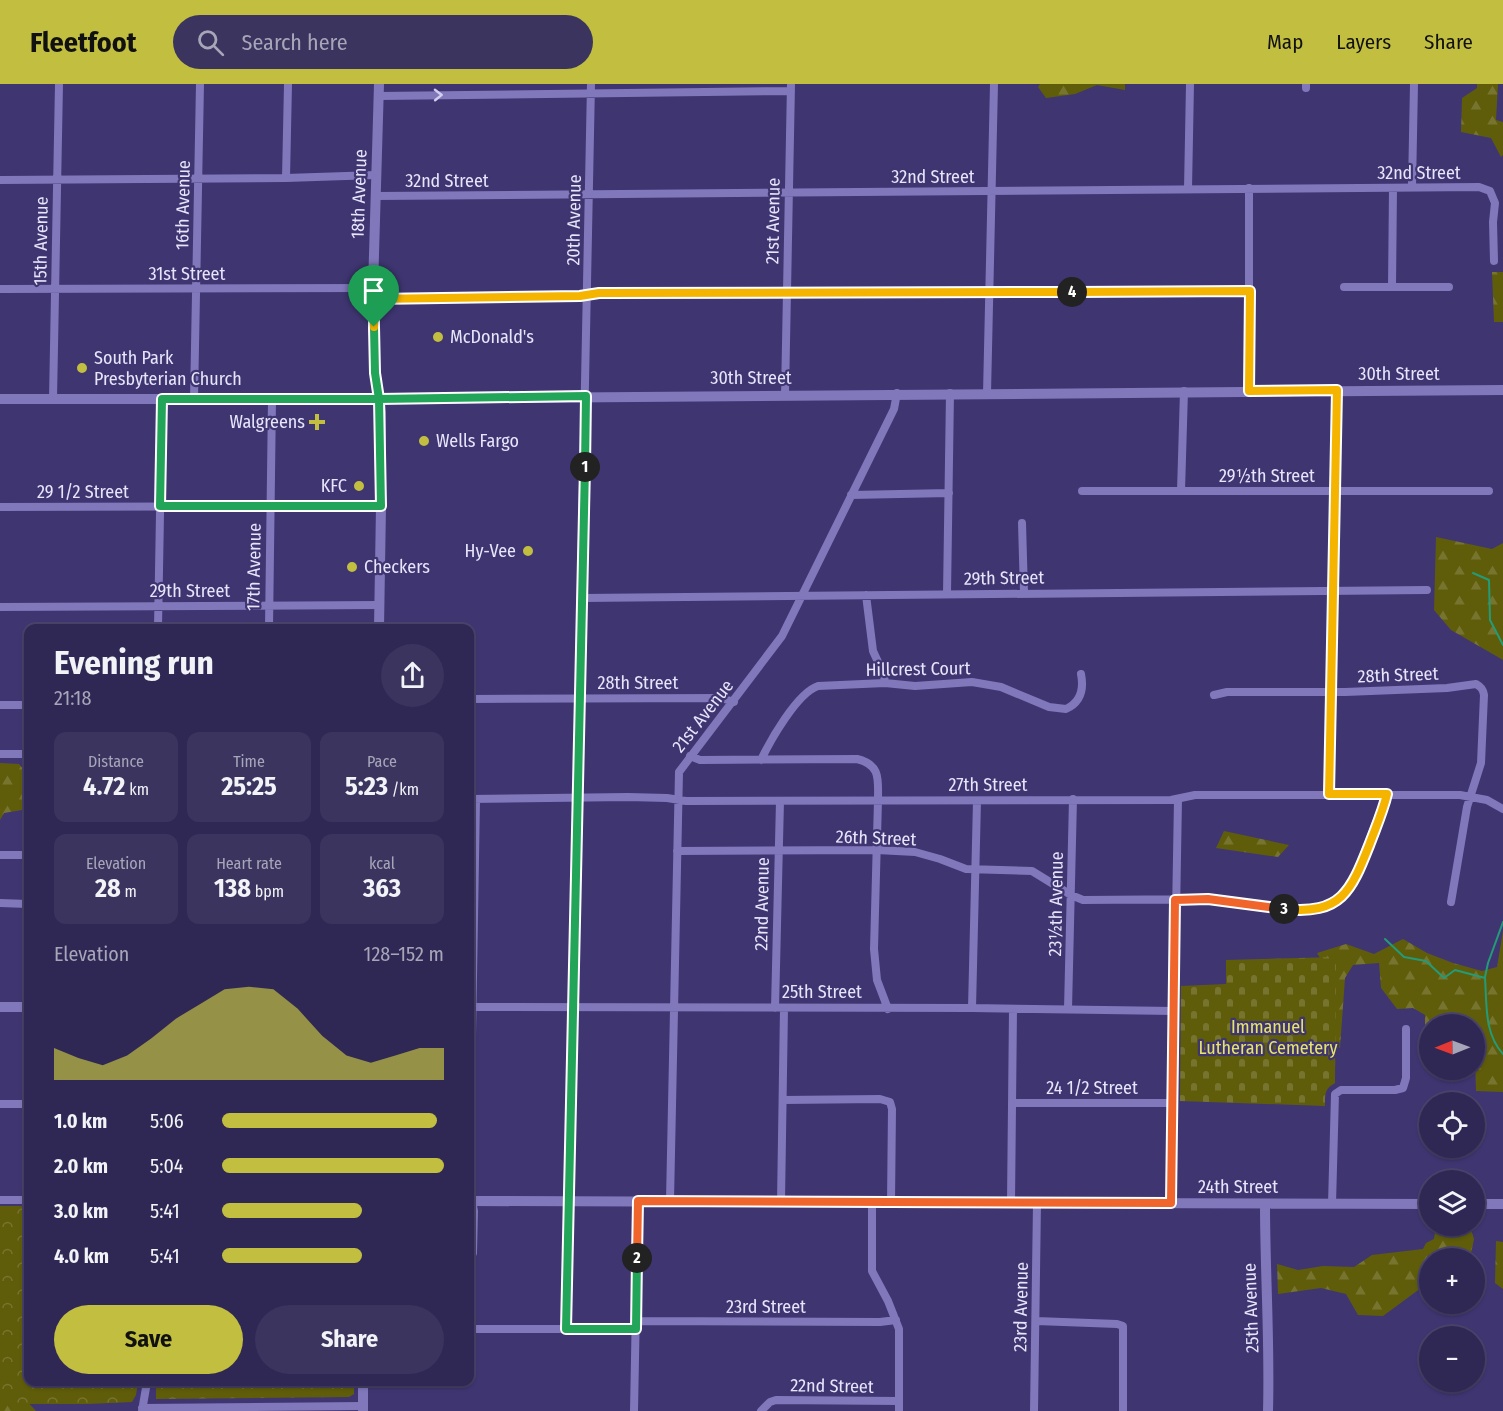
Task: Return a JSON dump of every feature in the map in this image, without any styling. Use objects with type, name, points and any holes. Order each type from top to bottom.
[{"type":"street","name":"15th Avenue","points":[[53,399],[59,84]]},
{"type":"street","name":"16th Avenue","points":[[194,399],[200,84]]},
{"type":"street","points":[[286,178],[288,84]]},
{"type":"street","name":"18th Avenue","points":[[379,84],[374,294],[381,506],[379,624]]},
{"type":"street","name":"20th Avenue","points":[[566,1329],[591,84]]},
{"type":"street","points":[[987,394],[994,84]]},
{"type":"street","points":[[1188,189],[1190,84]]},
{"type":"street","points":[[1412,187],[1414,84]]},
{"type":"street","points":[[379,96],[591,94],[791,88]]},
{"type":"street","name":"21st Avenue","points":[[785,395],[791,88]]},
{"type":"street","points":[[0,180],[286,178],[376,175]]},
{"type":"street","name":"32nd Street","points":[[376,196],[1479,187],[1490,191],[1495,203],[1492,222],[1494,261]]},
{"type":"street","points":[[1249,188],[1249,391]]},
{"type":"street","points":[[1392,287],[1393,188]]},
{"type":"street","points":[[1344,287],[1449,287]]},
{"type":"street","name":"31st Street","points":[[0,289],[196,289],[374,294],[1250,291]]},
{"type":"street","points":[[1329,794],[1337,390]]},
{"type":"street","name":"30th Street","points":[[0,399],[379,399],[897,393],[1503,390]]},
{"type":"street","points":[[1181,491],[1184,392]]},
{"type":"street","name":"21st Avenue","points":[[670,1202],[679,772],[776,645],[894,409],[897,393]]},
{"type":"street","points":[[947,594],[950,393]]},
{"type":"street","points":[[158,624],[162,399]]},
{"type":"street","name":"17th Avenue","points":[[268,624],[272,399]]},
{"type":"street","name":"29½th Street","points":[[1082,491],[1489,490]]},
{"type":"street","points":[[851,495],[949,493]]},
{"type":"street","name":"29 1/2 Street","points":[[0,507],[381,506]]},
{"type":"street","points":[[1022,523],[1024,593]]},
{"type":"street","name":"29th Street","points":[[582,598],[1426,590]]},
{"type":"street","points":[[866,595],[873,651],[884,675],[885,683]]},
{"type":"street","name":"29th Street","points":[[0,607],[379,605]]},
{"type":"street","name":"Hillcrest Court","points":[[761,760],[771,738],[809,690],[818,686],[885,683],[915,687],[958,682],[982,683],[1010,690],[1049,707],[1066,709],[1079,699],[1083,684],[1081,674]]},
{"type":"street","name":"28th Street","points":[[1214,695],[1227,692],[1332,692],[1447,688],[1476,684],[1484,690],[1482,748],[1478,774],[1470,796]]},
{"type":"street","name":"28th Street","points":[[474,699],[721,698],[734,702]]},
{"type":"street","points":[[0,705],[24,705]]},
{"type":"street","points":[[0,754],[24,754]]},
{"type":"street","points":[[690,756],[700,760],[857,759],[873,767],[878,782],[879,800],[874,949],[877,980],[888,1008]]},
{"type":"street","name":"27th Street","points":[[474,799],[977,801],[1178,799],[1195,795],[1387,794],[1470,796],[1488,800],[1503,809]]},
{"type":"street","name":"26th Street","points":[[677,851],[877,850],[915,852],[961,868],[1032,871],[1071,896],[1083,900],[1208,899],[1293,910],[1311,910],[1329,905],[1347,892],[1358,876],[1387,794]]},
{"type":"street","points":[[1451,902],[1470,796]]},
{"type":"street","name":"23½th Avenue","points":[[1068,1009],[1073,799]]},
{"type":"street","points":[[1171,1203],[1178,799]]},
{"type":"street","name":"22nd Avenue","points":[[780,801],[778,851],[783,1100],[781,1202]]},
{"type":"street","points":[[972,1008],[977,801]]},
{"type":"street","points":[[0,855],[24,855]]},
{"type":"street","points":[[0,903],[24,904]]},
{"type":"street","points":[[0,1007],[24,1007]]},
{"type":"street","name":"25th Street","points":[[474,1007],[972,1008],[1174,1011]]},
{"type":"street","points":[[1011,1203],[1013,1009]]},
{"type":"street","points":[[1332,1204],[1334,1098],[1337,1092],[1347,1089],[1400,1090],[1406,1078],[1406,1029]]},
{"type":"street","points":[[783,1100],[888,1100],[892,1108],[891,1202]]},
{"type":"street","name":"24 1/2 Street","points":[[1012,1103],[1172,1103]]},
{"type":"street","points":[[0,1104],[24,1104]]},
{"type":"street","name":"24th Street","points":[[474,1197],[670,1202],[1419,1204]]},
{"type":"street","points":[[0,1200],[24,1200]]},
{"type":"street","points":[[634,1411],[638,1201]]},
{"type":"street","points":[[872,1202],[872,1271],[896,1320],[899,1338],[899,1411]]},
{"type":"street","name":"23rd Avenue","points":[[1034,1411],[1037,1203]]},
{"type":"street","name":"25th Avenue","points":[[1265,1204],[1265,1270],[1270,1352],[1268,1411]]},
{"type":"street","points":[[1485,1204],[1503,1204]]},
{"type":"street","name":"23rd Street","points":[[474,1329],[566,1329],[636,1325],[896,1320]]},
{"type":"street","points":[[1035,1321],[1123,1326],[1123,1411]]},
{"type":"street","points":[[146,1386],[142,1409],[363,1408],[363,1386]]},
{"type":"street","name":"22nd Street","points":[[763,1408],[776,1400],[899,1401]]},
{"type":"green space","points":[[1040,84],[1125,84],[1125,90],[1097,85],[1075,94],[1046,98],[1038,87]]},
{"type":"green space","points":[[1477,84],[1498,84],[1496,120],[1503,122],[1503,155],[1501,157],[1491,138],[1461,132],[1462,98],[1477,88]]},
{"type":"green space","points":[[1492,272],[1503,272],[1503,322],[1494,322]]},
{"type":"green space","points":[[1436,537],[1492,549],[1503,543],[1503,660],[1451,630],[1434,610]]},
{"type":"green space","points":[[0,763],[19,764],[24,770],[24,810],[4,813],[0,820]]},
{"type":"green space","points":[[1224,831],[1289,845],[1278,857],[1216,848]]},
{"type":"green space","points":[[1503,931],[1503,1092],[1476,1091],[1476,1080],[1485,1080],[1485,1014],[1423,1014],[1413,1008],[1397,1009],[1381,988],[1379,963],[1353,965],[1345,978],[1340,1048],[1333,1043],[1334,981],[1317,953],[1346,944],[1374,954],[1403,939],[1427,953],[1453,963],[1482,971],[1497,967]]},
{"type":"green space","name":"Immanuel Lutheran Cemetery","points":[[1336,957],[1335,1083],[1327,1090],[1325,1106],[1180,1101],[1181,986],[1226,984],[1226,960]]},
{"type":"green space","points":[[0,1206],[24,1206],[24,1386],[137,1386],[132,1402],[0,1404]]},
{"type":"green space","points":[[1434,1236],[1473,1236],[1474,1239],[1472,1248],[1424,1248],[1426,1243],[1434,1239]]},
{"type":"green space","points":[[1496,1241],[1503,1242],[1503,1289],[1495,1283]]},
{"type":"green space","points":[[1419,1249],[1419,1289],[1383,1316],[1358,1315],[1346,1294],[1321,1288],[1278,1294],[1277,1264],[1298,1270],[1323,1266],[1354,1267],[1372,1255]]},
{"type":"green space","points":[[156,1386],[354,1386],[354,1394],[349,1397],[156,1399]]},
{"type":"green space","points":[[0,1390],[23,1397],[36,1411],[0,1411]]},
{"type":"waterway","points":[[1473,573],[1489,580],[1490,620],[1503,645]]},
{"type":"waterway","points":[[1485,977],[1503,922]]},
{"type":"waterway","points":[[1385,939],[1404,957],[1426,961],[1444,978],[1455,970],[1485,978],[1489,1028],[1503,1054]]},
{"type":"place","name":"McDonald's","points":[[438,337]]},
{"type":"place","name":"South Park Presbyterian Church","points":[[82,368]]},
{"type":"place","name":"Walgreens","points":[[317,422]]},
{"type":"place","name":"Wells Fargo","points":[[424,441]]},
{"type":"place","name":"KFC","points":[[359,486]]},
{"type":"place","name":"Hy-Vee","points":[[528,551]]},
{"type":"place","name":"Checkers","points":[[352,567]]},
{"type":"route","points":[[374,327],[374,299],[580,296],[599,293],[778,294],[796,291],[1250,291],[1249,391],[1337,390],[1329,794],[1387,794],[1358,876],[1347,892],[1329,905],[1319,909],[1293,910],[1208,899],[1175,900],[1171,1203],[638,1201],[636,1329],[566,1329],[586,396],[379,399],[381,506],[160,506],[162,399],[379,399],[375,373],[374,327]]}]
